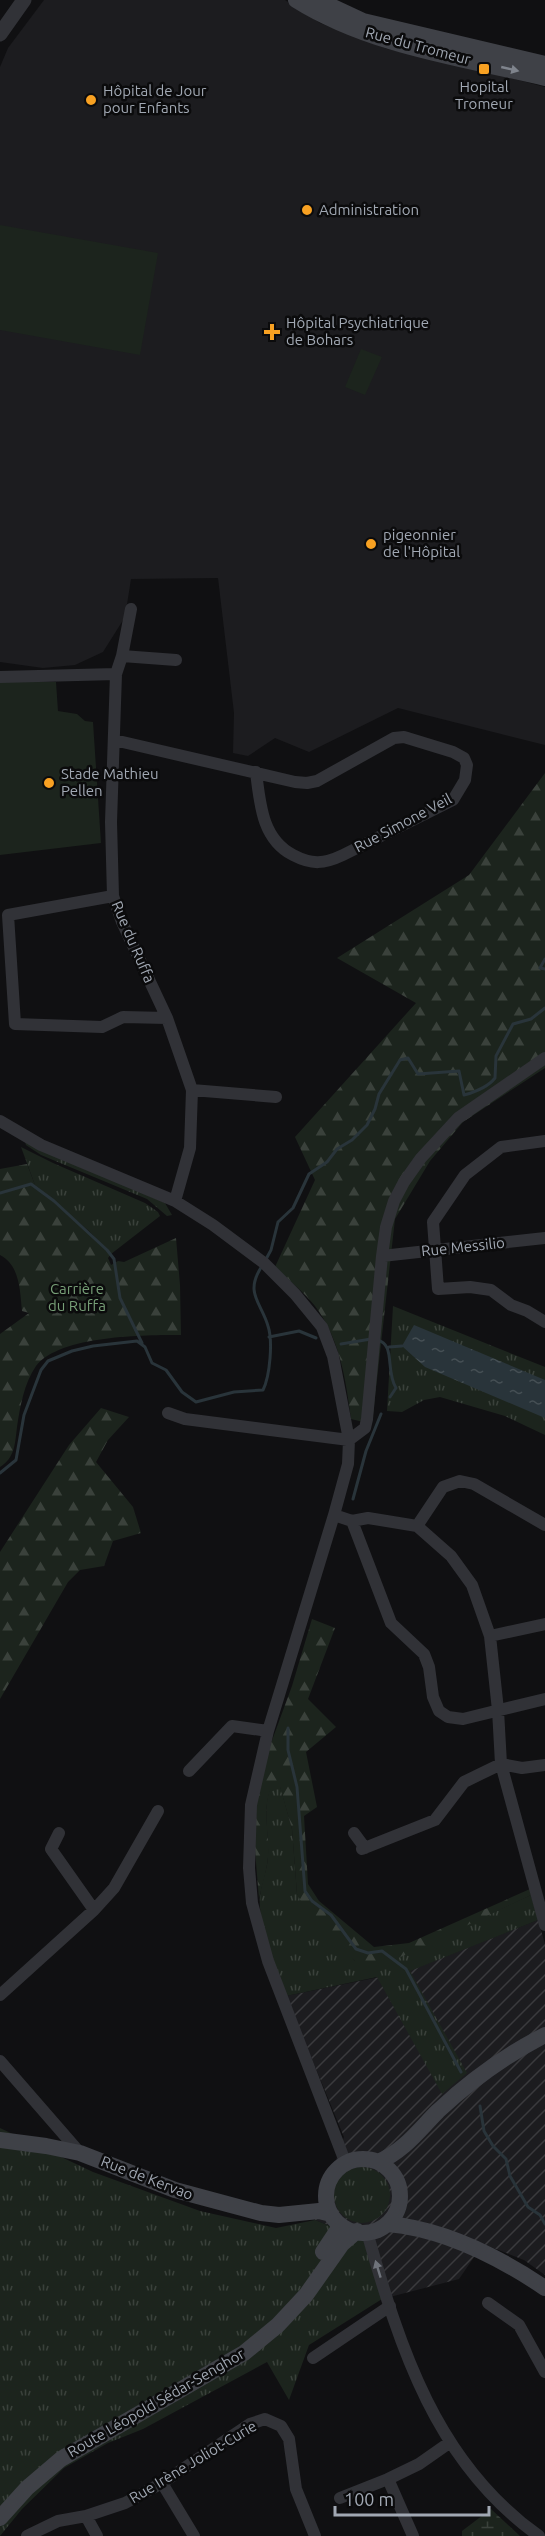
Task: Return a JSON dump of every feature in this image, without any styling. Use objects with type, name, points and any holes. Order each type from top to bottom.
[{"type":"main road","name":"Rue du Tromeur","points":[[296,0],[338,24],[379,38],[545,64]]},
{"type":"main road","name":"Rue du Tromeur","points":[[318,0],[363,21],[432,45],[545,78]]},
{"type":"main road","points":[[378,2162],[400,2150],[463,2089],[521,2047],[545,2035]]},
{"type":"main road","points":[[396,2179],[404,2161],[462,2102],[492,2077],[545,2045]]},
{"type":"main road","name":"Rue de Kervao","points":[[0,2140],[80,2153],[175,2190],[216,2203],[261,2213],[294,2215],[319,2211],[335,2219]]},
{"type":"main road","points":[[294,2215],[325,2194],[330,2179],[346,2164],[354,2160],[367,2159],[378,2162],[389,2169],[400,2191],[395,2214],[387,2224],[377,2230],[362,2232],[348,2230],[335,2219],[325,2194]]},
{"type":"main road","points":[[399,2203],[407,2217],[417,2227]]},
{"type":"main road","name":"Route Léopold Sédar-Senghor","points":[[0,2501],[38,2463],[73,2438],[189,2373],[254,2333],[298,2289],[337,2231],[335,2219]]},
{"type":"main road","points":[[387,2224],[417,2227],[501,2260],[545,2288]]},
{"type":"main road","name":"Route Léopold Sédar-Senghor","points":[[0,2518],[27,2488],[70,2453],[244,2353],[270,2332],[306,2295],[342,2244],[362,2232]]},
{"type":"street","points":[[0,34],[24,0]]},
{"type":"street","name":"Rue du Ruffa","points":[[131,609],[116,674],[111,822],[113,896],[122,922],[167,1018],[192,1090],[189,1148],[175,1202]]},
{"type":"street","points":[[122,656],[176,660]]},
{"type":"street","points":[[0,677],[116,674]]},
{"type":"street","name":"Rue Simone Veil","points":[[404,737],[453,752],[464,758],[467,765],[465,780],[453,800],[343,855],[327,862],[314,863],[285,851],[273,841],[262,811],[256,772],[295,782],[317,781],[394,738],[404,737]]},
{"type":"street","points":[[114,740],[256,772]]},
{"type":"street","points":[[113,896],[8,915],[15,1024],[102,1027],[123,1017],[167,1018]]},
{"type":"street","points":[[168,1413],[185,1419],[349,1440],[365,1428],[370,1399],[382,1256],[386,1227],[394,1201],[404,1182],[439,1137],[472,1107],[545,1058]]},
{"type":"street","points":[[192,1090],[276,1097]]},
{"type":"street","points":[[0,1121],[41,1145],[175,1202],[252,1253],[280,1278],[321,1327],[333,1356],[349,1440],[348,1464],[268,1731],[251,1805],[249,1868],[252,1903],[268,1961],[346,2164]]},
{"type":"street","points":[[545,1141],[501,1147],[465,1175],[433,1222],[438,1289],[470,1287],[491,1290],[512,1305],[545,1322]]},
{"type":"street","name":"Rue Messilio","points":[[382,1256],[545,1238]]},
{"type":"street","points":[[417,1526],[443,1487],[460,1481],[474,1484],[545,1525]]},
{"type":"street","points":[[334,1515],[352,1521],[368,1518],[417,1526],[436,1540],[460,1566],[472,1585],[490,1636],[501,1764],[545,1925]]},
{"type":"street","points":[[352,1521],[390,1623],[424,1654],[429,1667],[433,1697],[439,1711],[448,1717],[463,1719],[545,1699]]},
{"type":"street","points":[[490,1636],[545,1624]]},
{"type":"street","points":[[189,1771],[232,1726],[268,1731]]},
{"type":"street","points":[[354,1833],[364,1849],[435,1820],[464,1782],[501,1764],[522,1768],[545,1765]]},
{"type":"street","points":[[0,1995],[94,1910],[114,1888],[158,1811]]},
{"type":"street","points":[[59,1833],[51,1849],[94,1910]]},
{"type":"street","points":[[0,2061],[80,2153]]},
{"type":"street","points":[[362,2232],[419,2388],[449,2442],[491,2495],[539,2536]]},
{"type":"street","points":[[488,2303],[519,2325],[545,2372]]},
{"type":"street","points":[[313,2358],[390,2306]]},
{"type":"street","name":"Rue Irène Joliot-Curie","points":[[27,2536],[58,2521],[86,2516],[125,2503],[162,2483],[250,2424],[265,2419],[281,2426],[289,2439],[296,2489],[315,2536]]},
{"type":"street","points":[[340,2498],[419,2464],[449,2442]]},
{"type":"street","points":[[388,2479],[408,2535]]},
{"type":"street","points":[[162,2483],[194,2536]]},
{"type":"street","points":[[86,2516],[97,2536]]},
{"type":"shaded area","name":"Hôpital Psychiatrique de Bohars","points":[[44,0],[285,0],[320,23],[387,49],[450,62],[545,87],[545,745],[398,708],[309,752],[275,738],[248,756],[233,753],[234,713],[218,578],[131,579],[125,617],[103,652],[75,665],[43,668],[0,662],[0,67],[8,48]]},
{"type":"shaded area","points":[[538,1920],[545,1944],[545,2275],[524,2260],[483,2244],[459,2279],[382,2299],[363,2239],[315,2220],[344,2137],[286,1996],[409,1971]]},
{"type":"green space","points":[[0,225],[158,253],[140,355],[0,330]]},
{"type":"green space","points":[[361,349],[382,357],[365,395],[345,387]]},
{"type":"green space","name":"Stade Mathieu Pellen","points":[[0,681],[56,682],[58,711],[77,714],[85,721],[93,722],[101,843],[0,855]]},
{"type":"green space","points":[[545,773],[545,1068],[463,1122],[430,1161],[395,1219],[372,1424],[351,1419],[340,1360],[324,1319],[311,1301],[275,1267],[315,1180],[295,1137],[416,1003],[337,958],[469,875]]},
{"type":"green space","points":[[25,1142],[165,1203],[172,1215],[167,1216],[147,1199],[41,1155]]},
{"type":"green space","points":[[21,1147],[145,1203],[160,1216],[111,1254],[89,1231],[35,1185]]},
{"type":"green space","name":"Carrière du Ruffa","points":[[27,1164],[35,1185],[105,1247],[111,1254],[108,1258],[111,1265],[118,1261],[124,1262],[176,1238],[181,1335],[104,1339],[64,1348],[48,1356],[36,1366],[28,1380],[21,1403],[13,1450],[9,1459],[0,1467],[0,1334],[29,1313],[22,1311],[18,1279],[12,1265],[0,1255],[0,1169]]},
{"type":"green space","points":[[393,1306],[545,1367],[545,1435],[505,1416],[440,1397],[424,1400],[402,1412],[387,1411]]},
{"type":"green space","points":[[101,1408],[129,1417],[108,1440],[96,1462],[133,1507],[141,1533],[113,1541],[104,1566],[80,1570],[68,1582],[0,1699],[0,1552],[69,1445]]},
{"type":"green space","points":[[312,1619],[335,1628],[308,1699],[336,1727],[306,1752],[317,1807],[304,1816],[308,1884],[319,1901],[374,1947],[409,1943],[530,1889],[531,1895],[390,1962],[355,1961],[312,1922],[297,1894],[292,1829],[280,1787],[272,1786],[266,1812],[267,1862],[259,1899],[254,1838],[256,1804],[267,1754],[292,1686]]},
{"type":"green space","points":[[271,1786],[280,1786],[292,1829],[297,1894],[355,1961],[444,1935],[531,1895],[538,1920],[410,1971],[467,2073],[442,2094],[377,1977],[286,1996],[273,1960],[260,1907],[268,1860],[266,1811]]},
{"type":"green space","points":[[0,2128],[93,2172],[200,2211],[276,2228],[315,2220],[363,2239],[382,2299],[309,2345],[289,2400],[267,2362],[143,2429],[108,2443],[64,2468],[22,2509],[0,2536]]},
{"type":"green space","points":[[356,2167],[368,2167],[378,2171],[386,2179],[390,2195],[386,2211],[378,2219],[368,2223],[356,2223],[346,2219],[338,2211],[334,2201],[334,2189],[338,2179],[346,2171]]},
{"type":"green space","points":[[491,2509],[520,2536],[462,2536],[462,2531]]},
{"type":"water","points":[[414,1325],[545,1380],[545,1418],[425,1367],[402,1346]]},
{"type":"waterway","points":[[545,959],[540,968],[545,969]]},
{"type":"waterway","points":[[265,1261],[271,1250],[278,1222],[293,1208],[309,1174],[327,1162],[337,1149],[352,1140],[367,1125],[379,1094],[400,1060],[408,1058],[418,1074],[459,1071],[464,1095],[485,1087],[495,1078],[496,1056],[513,1024],[531,1019],[545,1008]]},
{"type":"waterway","points":[[0,1193],[31,1184],[54,1201],[107,1250],[114,1259],[120,1298],[142,1343]]},
{"type":"waterway","points":[[0,1473],[16,1460],[24,1415],[41,1370],[48,1361],[72,1351],[137,1341],[145,1347],[152,1363],[166,1370],[182,1392],[196,1402],[234,1392],[263,1390],[269,1368],[270,1332],[254,1291],[254,1283],[262,1266]]},
{"type":"waterway","points":[[269,1337],[299,1331],[316,1338]]},
{"type":"waterway","points":[[341,1344],[371,1339]]},
{"type":"waterway","points":[[377,1340],[383,1342],[388,1352],[396,1388],[390,1397]]},
{"type":"waterway","points":[[389,1347],[402,1346]]},
{"type":"waterway","points":[[353,1499],[366,1451],[381,1414]]},
{"type":"waterway","points":[[288,1728],[288,1750],[297,1787],[305,1891],[312,1901],[331,1915],[356,1949],[368,1953],[382,1951],[406,1969],[461,2072]]},
{"type":"waterway","points":[[480,2106],[484,2131],[493,2146],[506,2159],[510,2176],[528,2207],[540,2215],[545,2224]]},
{"type":"place","name":"Hopital Tromeur","points":[[484,69]]},
{"type":"place","name":"Hôpital de Jour pour Enfants","points":[[91,100]]},
{"type":"place","name":"Administration","points":[[307,210]]},
{"type":"place","name":"Hôpital Psychiatrique de Bohars","points":[[272,332]]},
{"type":"place","name":"pigeonnier de l'Hôpital","points":[[371,544]]},
{"type":"place","name":"Stade Mathieu Pellen","points":[[49,783]]}]
